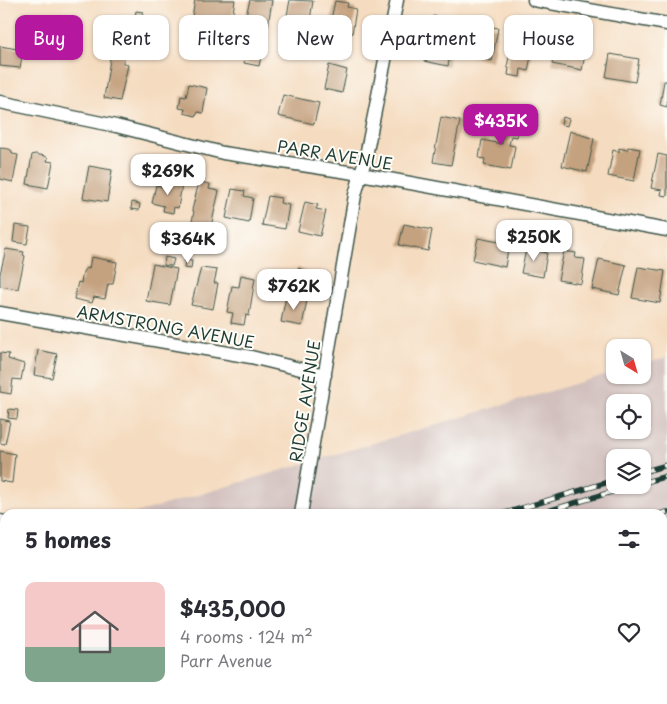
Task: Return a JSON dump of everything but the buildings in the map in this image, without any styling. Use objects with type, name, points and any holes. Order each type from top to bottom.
[{"type":"street","name":"RIDGE AVENUE","points":[[302,509],[355,195],[397,0]]},
{"type":"street","points":[[534,0],[667,24]]},
{"type":"street","name":"PARR AVENUE","points":[[0,102],[116,126],[223,153],[361,174],[667,230]]},
{"type":"street","name":"ARMSTRONG AVENUE","points":[[0,313],[251,357],[325,375]]},
{"type":"shaded area","points":[[667,357],[667,509],[150,509],[606,375],[606,384],[651,384],[651,362]]},
{"type":"railway","points":[[651,469],[667,465]]},
{"type":"railway","points":[[651,480],[667,476]]},
{"type":"railway","points":[[519,509],[606,483]]},
{"type":"railway","points":[[555,509],[606,494]]}]
